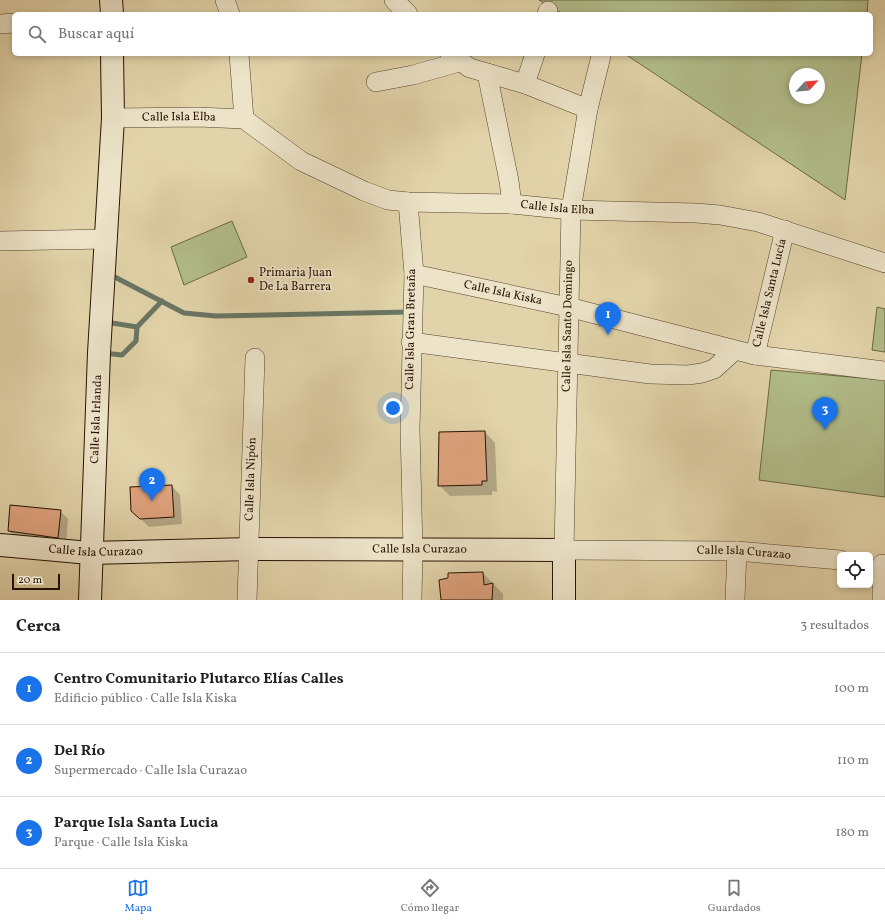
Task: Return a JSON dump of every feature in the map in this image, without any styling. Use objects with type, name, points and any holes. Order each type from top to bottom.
[{"type":"street","points":[[111,0],[112,12]]},
{"type":"street","points":[[225,0],[229,12]]},
{"type":"street","points":[[394,0],[406,12]]},
{"type":"street","points":[[0,24],[12,23]]},
{"type":"street","name":"Calle Isla Irlanda","points":[[90,600],[90,553],[99,352],[107,239],[113,118],[112,56]]},
{"type":"street","points":[[239,56],[244,119]]},
{"type":"street","points":[[526,84],[534,56]]},
{"type":"street","name":"Calle Isla Santo Domingo","points":[[564,600],[567,362],[571,210],[588,109],[601,56]]},
{"type":"street","points":[[376,82],[414,75],[454,58],[470,68],[526,84],[588,109]]},
{"type":"street","points":[[487,73],[509,181],[512,204]]},
{"type":"street","name":"Calle Isla Elba","points":[[113,118],[198,117],[244,119],[301,161],[364,191],[388,200],[408,202],[512,204],[571,210],[696,213],[758,222],[885,263]]},
{"type":"street","name":"Calle Isla Gran Bretaña","points":[[408,202],[414,274],[411,342],[410,429],[413,549],[412,600]]},
{"type":"street","name":"Calle Isla Santa Lucía","points":[[755,355],[786,230]]},
{"type":"street","points":[[0,241],[107,239]]},
{"type":"street","name":"Calle Isla Kiska","points":[[414,274],[568,307],[755,355],[885,371]]},
{"type":"street","points":[[411,342],[650,374],[688,375],[714,369],[735,350]]},
{"type":"street","name":"Calle Isla Nipón","points":[[247,600],[256,358]]},
{"type":"street","name":"Calle Isla Curazao","points":[[0,545],[90,553],[250,549],[737,551],[837,560]]},
{"type":"street","points":[[734,600],[737,551]]},
{"type":"street","points":[[879,563],[882,600]]},
{"type":"green space","points":[[539,0],[868,0],[867,12],[560,12]]},
{"type":"green space","points":[[628,56],[862,56],[845,200]]},
{"type":"green space","points":[[232,221],[247,257],[184,285],[171,247]]},
{"type":"green space","points":[[877,307],[885,309],[885,352],[872,350]]},
{"type":"green space","points":[[771,370],[885,380],[885,497],[759,480]]},
{"type":"building","points":[[485,431],[487,481],[482,481],[482,485],[438,486],[439,432]]},
{"type":"building","points":[[172,485],[174,517],[140,519],[131,511],[130,487]]},
{"type":"building","points":[[10,505],[61,510],[58,538],[8,531]]},
{"type":"building","points":[[483,572],[484,585],[493,583],[492,600],[441,600],[439,580],[448,578],[448,573]]},
{"type":"waterway","points":[[109,274],[184,313],[216,316],[409,312]]},
{"type":"waterway","points":[[106,322],[137,327],[162,301]]},
{"type":"waterway","points":[[103,353],[122,355],[136,341],[137,327]]},
{"type":"place","name":"Primaria Juan De La Barrera","points":[[251,280]]},
{"type":"place","name":"Centro Comunitario Plutarco Elías Calles","points":[[608,335]]},
{"type":"place","name":"Parque Isla Santa Lucia","points":[[825,430]]},
{"type":"place","name":"Del Río","points":[[152,501]]}]
